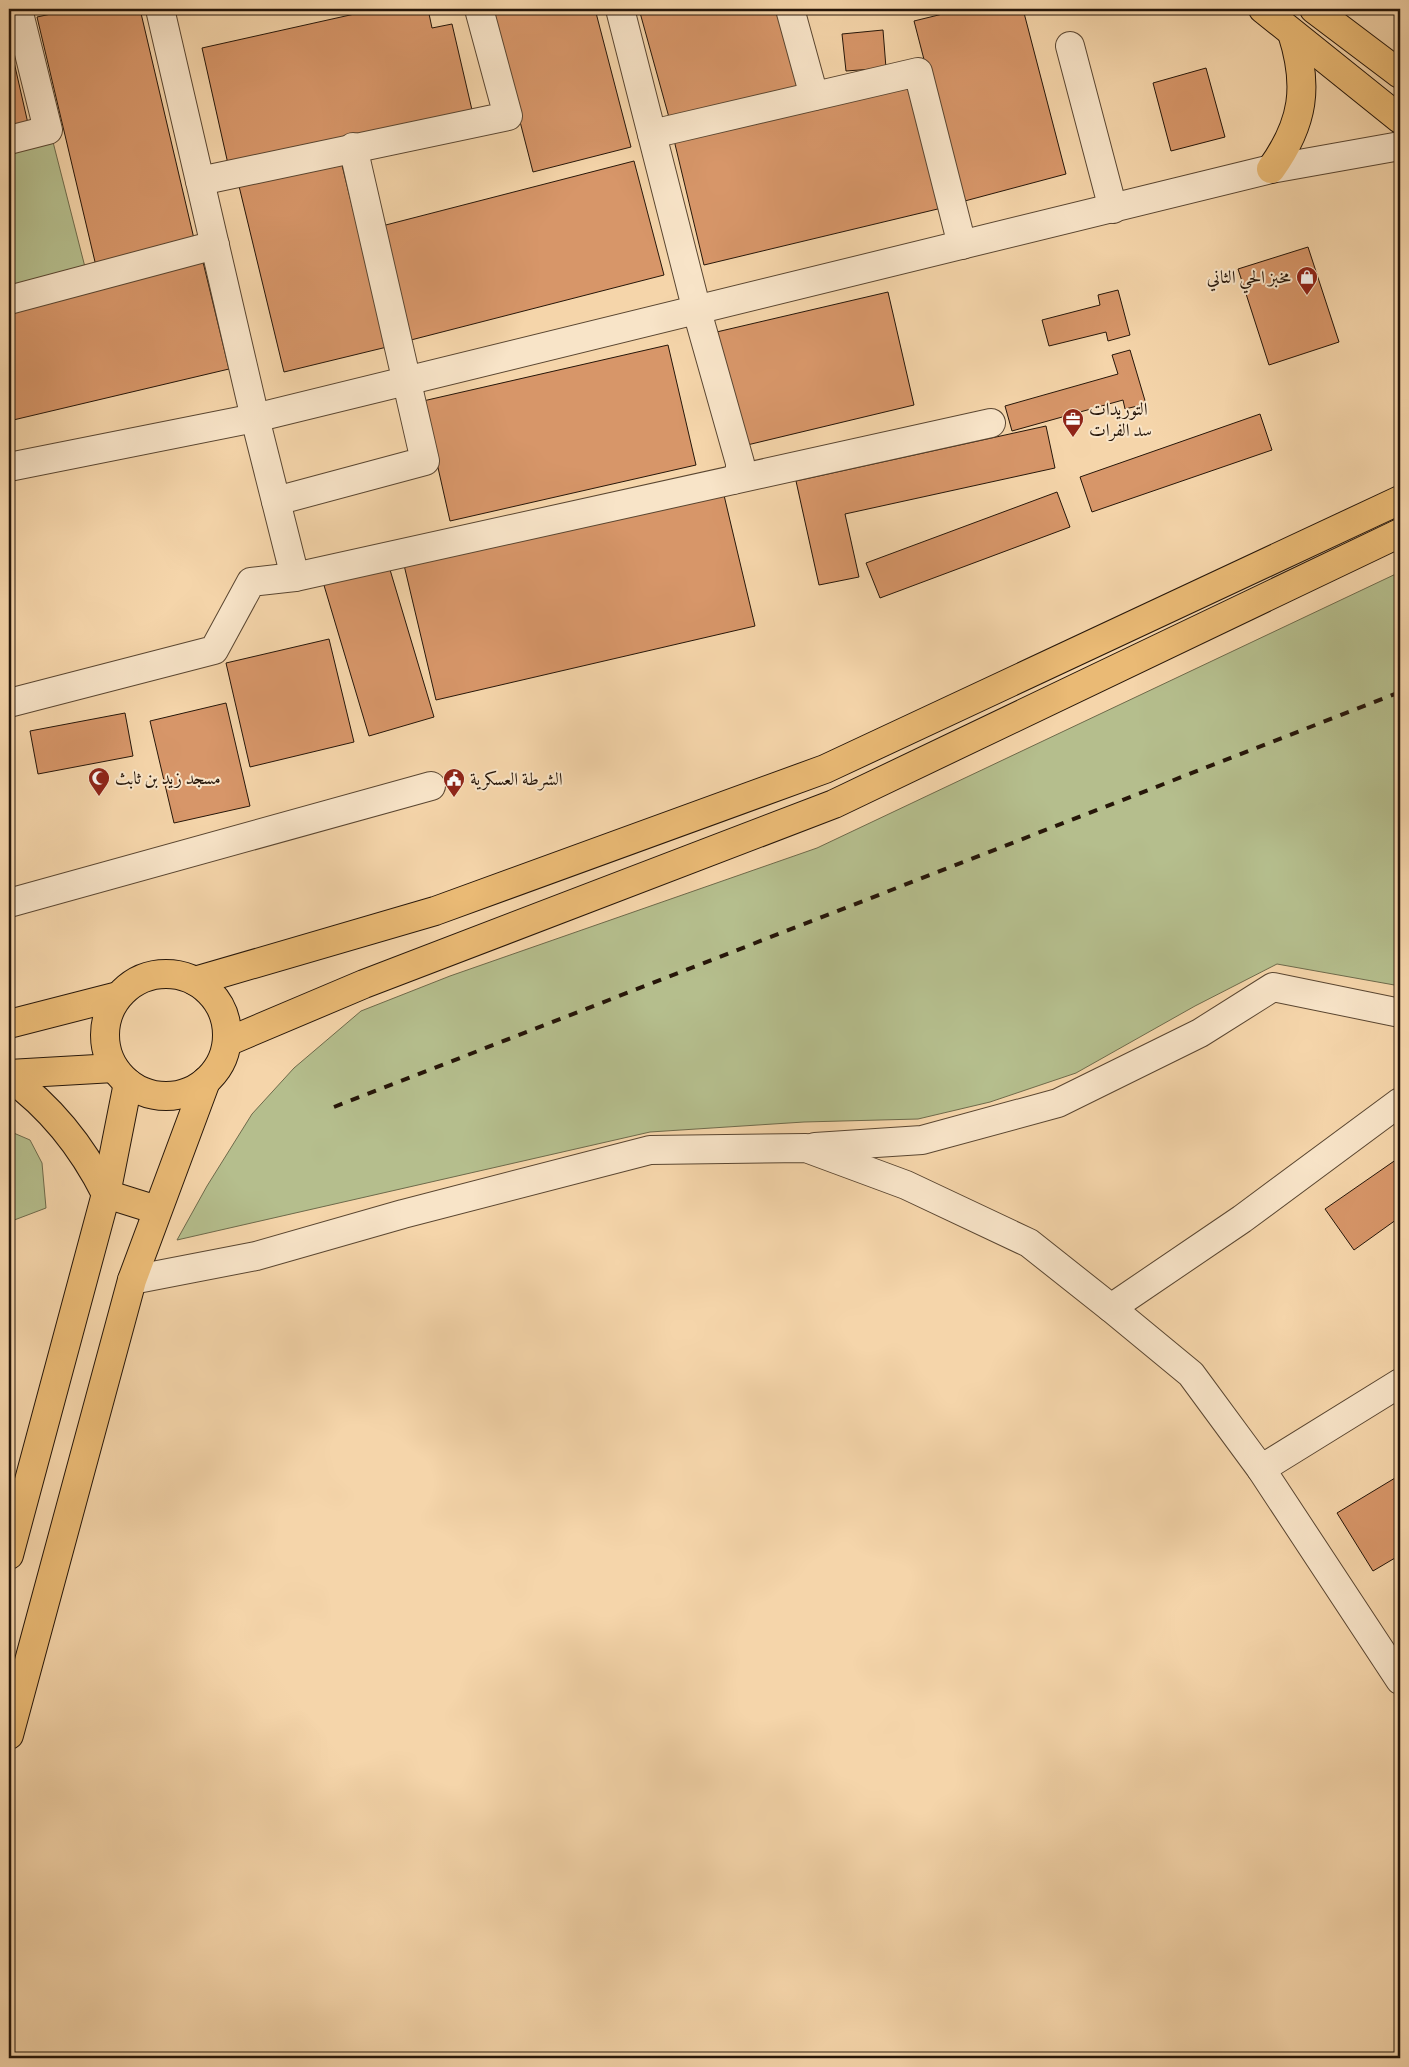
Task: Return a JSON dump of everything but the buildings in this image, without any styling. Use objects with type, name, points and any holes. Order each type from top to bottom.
[{"type":"main road","points":[[1263,9],[1400,118]]},
{"type":"main road","points":[[1314,9],[1400,74]]},
{"type":"main road","points":[[1271,169],[1285,150],[1295,127],[1301,104],[1302,80],[1299,56],[1292,33]]},
{"type":"main road","points":[[195,981],[435,911],[825,769],[1400,500]]},
{"type":"main road","points":[[227,1042],[373,981],[834,804],[1400,533]]},
{"type":"main road","points":[[9,1024],[118,996],[140,979],[167,974],[195,981],[209,992],[220,1006],[226,1024],[227,1042],[223,1057],[216,1070],[206,1081],[188,1092],[167,1096],[146,1093],[121,1075],[106,1051],[104,1031],[109,1013],[118,996]]},
{"type":"main road","points":[[9,1076],[121,1075]]},
{"type":"main road","points":[[9,1555],[106,1194],[121,1075]]},
{"type":"main road","points":[[9,1076],[31,1093],[54,1115],[69,1133],[92,1165],[106,1194],[157,1210]]},
{"type":"main road","points":[[9,1735],[132,1280],[206,1081]]},
{"type":"street","points":[[9,11],[19,9],[48,130],[9,140]]},
{"type":"street","points":[[160,9],[255,418],[295,577]]},
{"type":"street","points":[[200,181],[353,147],[508,116],[480,9]]},
{"type":"street","points":[[620,9],[697,311],[740,463],[740,473],[733,480]]},
{"type":"street","points":[[790,9],[814,96]]},
{"type":"street","points":[[1070,46],[1113,208]]},
{"type":"street","points":[[652,134],[918,72],[962,245]]},
{"type":"street","points":[[9,467],[255,418],[1271,169],[1400,146]]},
{"type":"street","points":[[276,501],[424,462],[353,147]]},
{"type":"street","points":[[9,300],[215,245]]},
{"type":"street","points":[[9,703],[214,650],[251,582],[295,577],[991,424]]},
{"type":"street","points":[[9,903],[432,786]]},
{"type":"street","points":[[132,1280],[256,1256],[403,1214],[650,1150],[806,1148],[922,1140],[1058,1103],[1200,1033],[1273,987],[1400,1013]]},
{"type":"street","points":[[1111,1308],[1242,1219],[1400,1102]]},
{"type":"street","points":[[806,1148],[906,1184],[1029,1244],[1111,1308],[1190,1374],[1261,1469],[1400,1680]]},
{"type":"street","points":[[1261,1469],[1400,1383]]},
{"type":"green space","points":[[53,142],[86,271],[9,290],[9,152]]},
{"type":"green space","points":[[1400,572],[1400,986],[1277,964],[1195,1006],[1076,1073],[990,1102],[918,1119],[804,1122],[650,1132],[177,1240],[207,1186],[252,1114],[294,1068],[361,1011],[450,976],[817,848]]},
{"type":"green space","points":[[9,1131],[30,1140],[42,1163],[46,1208],[9,1222]]},
{"type":"railway","points":[[334,1107],[1400,692]]},
{"type":"place","name":"مخبز الحي الثاني","points":[[1307,296]]},
{"type":"place","name":"التوريدات سد الفرات","points":[[1073,438]]},
{"type":"place","name":"مسجد زيد بن ثابث","points":[[99,797]]},
{"type":"place","name":"الشرطة العسكرية","points":[[454,798]]}]
